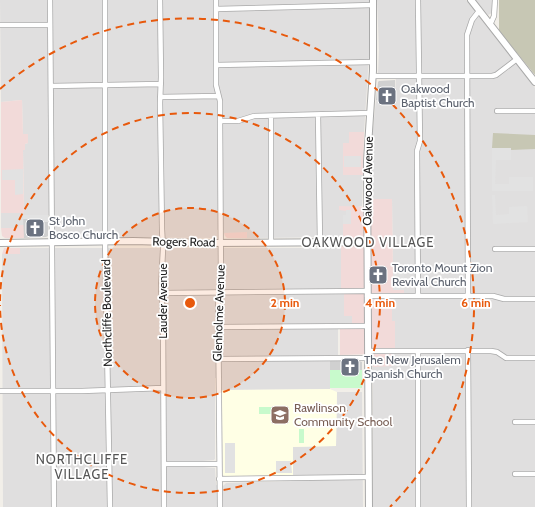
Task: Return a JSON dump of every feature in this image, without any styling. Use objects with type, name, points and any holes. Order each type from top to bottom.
[{"type":"street","points":[[50,0],[54,507]]},
{"type":"street","name":"Northcliffe Boulevard","points":[[104,0],[110,507]]},
{"type":"street","name":"Lauder Avenue","points":[[160,0],[160,97],[163,242],[161,288],[164,388],[164,507]]},
{"type":"street","name":"Glenholme Avenue","points":[[216,0],[216,85],[220,121],[221,243],[221,289],[218,296],[220,507]]},
{"type":"street","points":[[418,0],[420,141],[417,151],[418,296]]},
{"type":"street","points":[[470,0],[535,82]]},
{"type":"street","points":[[490,25],[494,16],[495,0]]},
{"type":"street","points":[[216,9],[373,3]]},
{"type":"street","name":"Oakwood Avenue","points":[[369,507],[367,162],[373,76],[373,3]]},
{"type":"street","points":[[468,296],[467,35],[472,20],[479,11]]},
{"type":"street","points":[[0,25],[50,25]]},
{"type":"street","points":[[373,76],[496,75],[517,59]]},
{"type":"street","points":[[216,64],[373,62]]},
{"type":"street","points":[[51,86],[160,84]]},
{"type":"street","points":[[160,97],[218,96]]},
{"type":"street","points":[[497,111],[535,111]]},
{"type":"street","points":[[220,121],[238,121],[254,116],[370,114]]},
{"type":"street","points":[[318,115],[320,242]]},
{"type":"street","points":[[271,116],[271,242]]},
{"type":"street","name":"Rogers Road","points":[[0,243],[126,241],[221,243],[367,242]]},
{"type":"street","points":[[496,249],[535,248]]},
{"type":"street","points":[[162,293],[494,296],[504,299],[535,299]]},
{"type":"street","points":[[218,327],[368,326]]},
{"type":"street","points":[[468,350],[469,507]]},
{"type":"street","points":[[368,351],[493,351],[506,358],[535,358]]},
{"type":"street","points":[[418,351],[418,507]]},
{"type":"street","points":[[218,359],[367,358]]},
{"type":"street","points":[[0,392],[164,388]]},
{"type":"street","points":[[515,422],[535,422]]},
{"type":"street","points":[[164,464],[219,464]]},
{"type":"street","points":[[515,474],[535,474]]},
{"type":"street","points":[[219,479],[368,477]]},
{"type":"shaded area","points":[[0,0],[369,0],[369,56],[364,132],[349,132],[349,143],[343,143],[343,175],[363,175],[362,206],[346,210],[346,215],[343,215],[343,237],[247,238],[247,233],[224,233],[224,230],[217,230],[217,236],[215,238],[55,237],[54,215],[24,215],[24,225],[19,225],[19,228],[1,228],[1,213],[24,213],[23,150],[25,144],[28,143],[23,134],[22,100],[1,102]]},
{"type":"shaded area","points":[[377,0],[466,0],[535,88],[535,507],[373,507],[373,367],[393,354],[395,347],[395,321],[392,321],[392,299],[404,298],[404,271],[393,271],[392,199],[371,199],[371,148],[376,100],[395,100],[396,74],[378,73],[379,50]]},
{"type":"shaded area","points":[[475,0],[492,0],[492,13],[488,15]]},
{"type":"shaded area","points":[[499,0],[535,0],[535,75],[499,31]]},
{"type":"shaded area","points":[[395,80],[395,100],[376,100],[378,82]]},
{"type":"shaded area","points":[[22,100],[23,134],[28,134],[28,143],[25,144],[25,150],[23,150],[24,213],[1,213],[1,102]]},
{"type":"shaded area","points":[[349,132],[364,132],[363,175],[343,175],[343,143],[349,143]]},
{"type":"shaded area","points":[[493,133],[535,135],[535,149],[511,150],[511,148],[492,148]]},
{"type":"shaded area","points":[[492,148],[511,148],[511,160],[496,160],[495,184],[509,184],[509,177],[533,177],[533,191],[492,191]]},
{"type":"shaded area","points":[[344,156],[361,156],[361,167],[344,167]]},
{"type":"shaded area","points":[[23,169],[23,194],[15,195],[15,180],[2,180],[2,170]]},
{"type":"shaded area","points":[[492,195],[495,195],[496,215],[509,214],[509,207],[527,206],[528,222],[493,224]]},
{"type":"shaded area","points":[[371,199],[392,199],[393,271],[404,271],[404,299],[392,299],[392,321],[395,321],[393,366],[373,367],[372,354],[340,355],[340,328],[352,327],[352,316],[344,316],[344,289],[341,288],[341,248],[343,237],[343,215],[346,215],[346,211],[339,210],[339,206],[371,207]]},
{"type":"shaded area","points":[[346,210],[351,210],[351,224],[343,224],[343,215],[346,215]]},
{"type":"shaded area","points":[[23,215],[48,215],[48,236],[24,238]]},
{"type":"shaded area","points":[[23,215],[48,215],[48,222],[39,222],[38,219],[23,219]]},
{"type":"shaded area","points":[[19,225],[24,225],[24,238],[5,238],[2,236],[1,228],[19,228]]},
{"type":"shaded area","points":[[247,232],[247,238],[227,238],[224,233]]},
{"type":"shaded area","points":[[4,248],[20,248],[20,254],[2,254]]},
{"type":"shaded area","points":[[20,248],[341,248],[341,288],[344,289],[344,316],[352,316],[352,327],[338,328],[338,355],[330,355],[330,389],[222,390],[222,378],[215,378],[215,459],[203,461],[203,467],[215,468],[216,485],[223,486],[226,483],[293,481],[292,447],[336,446],[337,392],[362,392],[363,507],[3,507],[2,254],[20,254]]},
{"type":"shaded area","points":[[393,271],[404,271],[404,290],[393,290]]},
{"type":"shaded area","points":[[330,361],[359,361],[362,362],[362,370],[330,370]]},
{"type":"shaded area","name":"Rawlinson Community School","points":[[330,389],[337,392],[336,446],[293,447],[293,475],[223,475],[222,390]]},
{"type":"shaded area","points":[[225,443],[235,443],[235,473],[225,473]]},
{"type":"shaded area","points":[[276,461],[291,461],[292,473],[276,473]]},
{"type":"green space","points":[[330,370],[362,370],[362,388],[330,388]]},
{"type":"green space","points":[[259,407],[277,407],[278,414],[259,414]]},
{"type":"green space","points":[[299,429],[304,429],[304,443],[299,443]]},
{"type":"place","name":"Oakwood Baptist Church","points":[[387,96]]},
{"type":"place","name":"St John Bosco Church","points":[[35,228]]},
{"type":"place","name":"Toronto Mount Zion Revival Church","points":[[378,275]]},
{"type":"place","name":"The New Jerusalem Spanish Church","points":[[350,367]]},
{"type":"place","name":"Rawlinson Community School","points":[[280,415]]},
{"type":"district","name":"OAKWOOD VILLAGE","points":[[368,242]]},
{"type":"district","name":"NORTHCLIFFE VILLAGE","points":[[82,466]]}]
